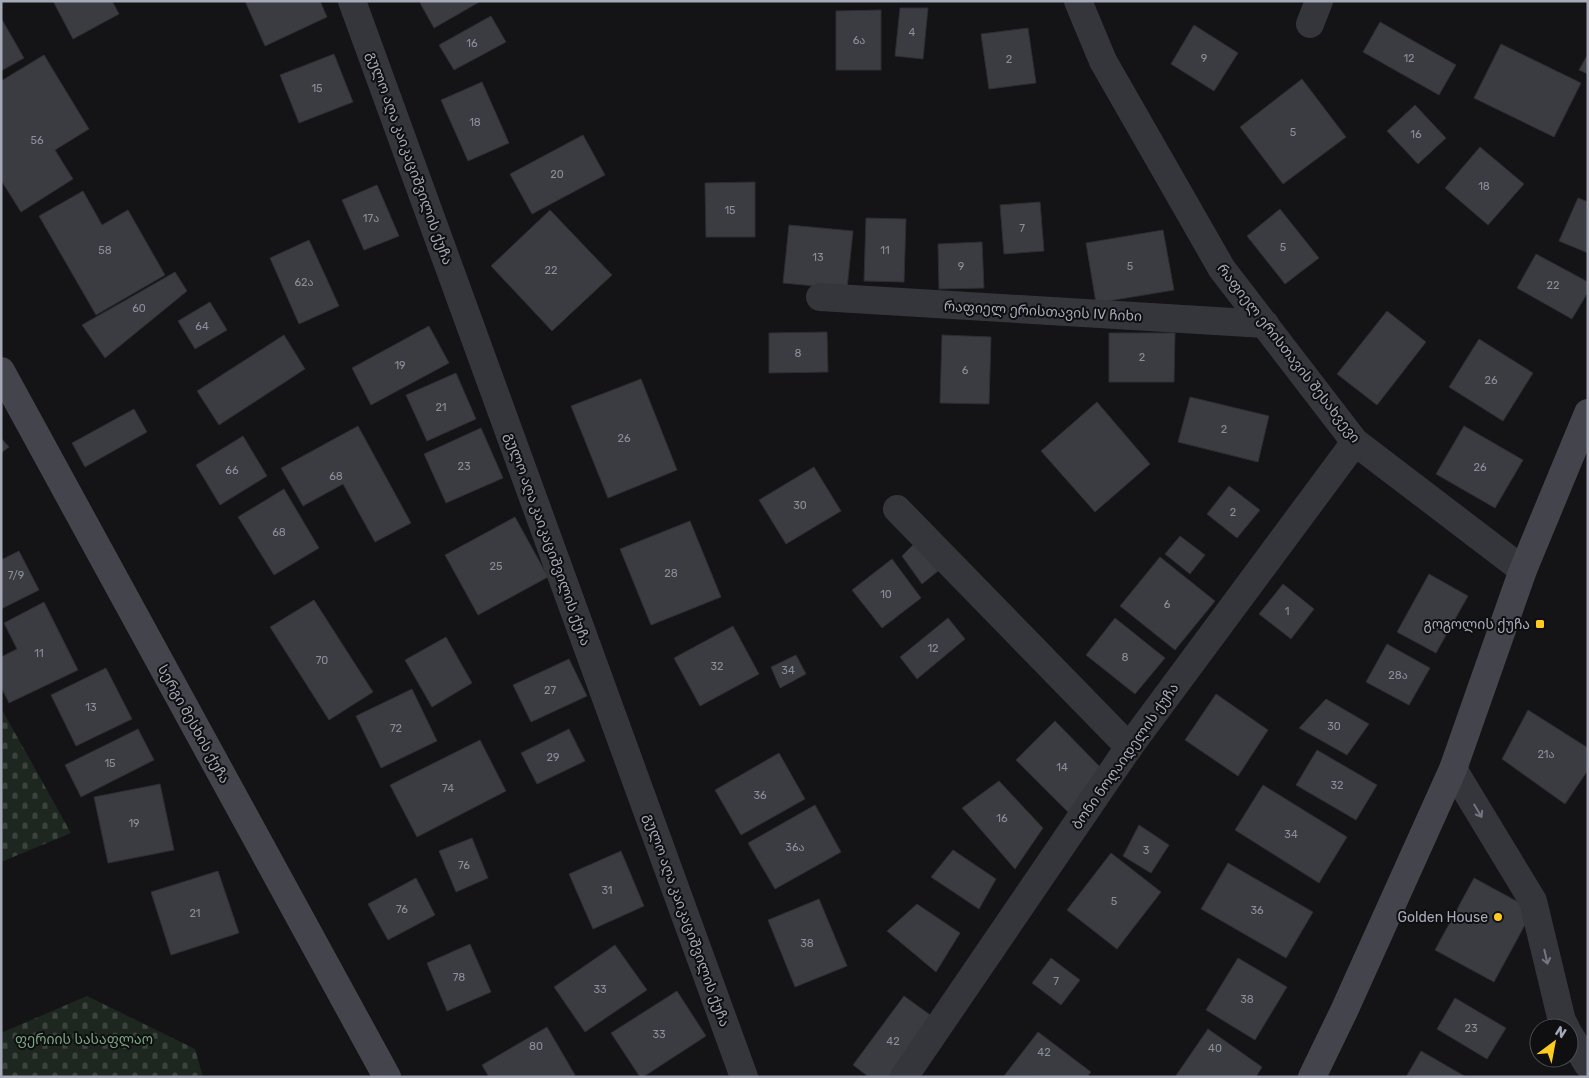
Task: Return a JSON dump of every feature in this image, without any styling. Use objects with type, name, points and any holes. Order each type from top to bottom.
[{"type":"street","name":"გულო აღა კაიკაციშვილის ქუჩა","points":[[352,1],[744,1077]]},
{"type":"street","name":"რაფიელ ერისთავის შესახვევი","points":[[1078,1],[1103,61],[1222,270],[1355,442],[1523,570]]},
{"type":"street","name":"რაფიელ ერისთავის IV ჩიხი","points":[[820,298],[1265,324]]},
{"type":"street","name":"სერგი მესხის ქუჩა","points":[[1,371],[387,1077]]},
{"type":"street","points":[[1312,1077],[1453,770],[1523,570],[1588,413]]},
{"type":"street","name":"ბონი ნოღაიდელის ქუჩა","points":[[904,1077],[1129,747],[1355,442]]},
{"type":"street","points":[[897,509],[1129,747]]},
{"type":"street","points":[[1453,770],[1533,900],[1561,1018]]},
{"type":"street","points":[[1579,1050],[1588,1065]]},
{"type":"green space","points":[[1,708],[71,833],[1,862]]},
{"type":"green space","name":"ფერიის სასაფლაო","points":[[87,996],[195,1049],[203,1077],[1,1077],[1,1033]]},
{"type":"building","points":[[53,1],[112,1],[119,14],[73,39]]},
{"type":"building","points":[[245,1],[320,1],[327,17],[265,46]]},
{"type":"building","points":[[419,1],[481,1],[434,28]]},
{"type":"building","points":[[900,8],[928,8],[923,59],[895,56]]},
{"type":"building","points":[[881,10],[881,70],[836,70],[836,11]]},
{"type":"building","points":[[491,16],[506,42],[454,70],[439,45]]},
{"type":"building","points":[[1,18],[24,58],[1,71]]},
{"type":"building","points":[[1380,22],[1456,65],[1439,95],[1363,52]]},
{"type":"building","points":[[1194,25],[1238,53],[1214,91],[1171,64]]},
{"type":"building","points":[[1028,28],[1036,83],[989,89],[981,34]]},
{"type":"building","points":[[1501,44],[1581,83],[1554,137],[1474,98]]},
{"type":"building","points":[[334,54],[353,102],[299,123],[280,75]]},
{"type":"building","points":[[1588,54],[1588,74],[1579,70]]},
{"type":"building","points":[[44,55],[89,129],[55,150],[73,179],[21,212],[1,180],[1,81]]},
{"type":"building","points":[[1302,79],[1346,137],[1283,184],[1240,127]]},
{"type":"building","points":[[482,82],[509,143],[468,161],[441,100]]},
{"type":"building","points":[[1415,105],[1446,138],[1418,164],[1387,131]]},
{"type":"building","points":[[583,135],[605,175],[532,214],[510,174]]},
{"type":"building","points":[[1480,147],[1524,184],[1488,225],[1445,188]]},
{"type":"building","points":[[755,182],[755,237],[706,237],[705,183]]},
{"type":"building","points":[[377,185],[399,236],[364,250],[342,200]]},
{"type":"building","points":[[83,191],[102,225],[128,210],[165,275],[96,315],[39,216]]},
{"type":"building","points":[[1578,198],[1588,202],[1588,253],[1559,241]]},
{"type":"building","points":[[1040,202],[1044,251],[1004,254],[1000,205]]},
{"type":"building","points":[[1280,209],[1319,258],[1285,284],[1247,236]]},
{"type":"building","points":[[550,210],[612,275],[552,331],[491,266]]},
{"type":"building","points":[[866,218],[906,219],[904,282],[864,281]]},
{"type":"building","points":[[789,225],[853,231],[847,289],[783,283]]},
{"type":"building","points":[[1163,230],[1174,290],[1096,303],[1086,243]]},
{"type":"building","points":[[309,240],[339,306],[299,324],[270,258]]},
{"type":"building","points":[[982,242],[984,288],[939,289],[938,244]]},
{"type":"building","points":[[1536,254],[1588,282],[1588,292],[1572,319],[1517,288]]},
{"type":"building","points":[[175,272],[187,291],[105,358],[82,325]]},
{"type":"building","points":[[210,302],[227,330],[195,349],[178,321]]},
{"type":"building","points":[[1387,311],[1426,342],[1377,405],[1337,374]]},
{"type":"building","points":[[429,326],[449,363],[371,405],[352,368]]},
{"type":"building","points":[[827,332],[828,372],[769,373],[769,333]]},
{"type":"building","points":[[1109,333],[1175,333],[1174,382],[1109,382]]},
{"type":"building","points":[[284,335],[305,369],[219,425],[197,391]]},
{"type":"building","points":[[942,335],[991,337],[989,404],[940,403]]},
{"type":"building","points":[[1479,339],[1533,373],[1503,421],[1449,387]]},
{"type":"building","points":[[456,373],[476,419],[427,441],[406,395]]},
{"type":"building","points":[[641,379],[677,470],[608,498],[571,406]]},
{"type":"building","points":[[1190,397],[1269,416],[1258,462],[1178,442]]},
{"type":"building","points":[[1097,402],[1150,464],[1095,512],[1041,451]]},
{"type":"building","points":[[134,409],[147,432],[85,467],[72,443]]},
{"type":"building","points":[[358,426],[411,523],[375,542],[343,484],[303,506],[281,468]]},
{"type":"building","points":[[1464,426],[1523,460],[1495,508],[1436,474]]},
{"type":"building","points":[[481,428],[503,478],[446,503],[424,454]]},
{"type":"building","points":[[243,436],[267,476],[220,505],[196,465]]},
{"type":"building","points":[[1,438],[9,447],[1,453]]},
{"type":"building","points":[[814,467],[841,511],[786,544],[759,500]]},
{"type":"building","points":[[1229,486],[1260,510],[1237,538],[1207,514]]},
{"type":"building","points":[[284,489],[319,548],[274,575],[238,517]]},
{"type":"building","points":[[515,517],[548,577],[478,615],[445,555]]},
{"type":"building","points":[[690,521],[721,597],[651,625],[620,549]]},
{"type":"building","points":[[1180,536],[1205,555],[1190,574],[1165,554]]},
{"type":"building","points":[[915,543],[938,571],[922,584],[902,556]]},
{"type":"building","points":[[19,551],[39,590],[1,609],[1,560]]},
{"type":"building","points":[[1160,557],[1215,601],[1175,650],[1120,606]]},
{"type":"building","points":[[892,559],[921,598],[882,628],[852,590]]},
{"type":"building","points":[[1429,574],[1468,596],[1436,653],[1397,632]]},
{"type":"building","points":[[1283,584],[1314,609],[1291,639],[1259,614]]},
{"type":"building","points":[[314,600],[373,692],[329,720],[270,627]]},
{"type":"building","points":[[44,602],[78,670],[9,703],[1,687],[1,657],[17,649],[4,623]]},
{"type":"building","points":[[948,618],[965,639],[917,679],[900,657]]},
{"type":"building","points":[[1115,618],[1165,658],[1135,694],[1086,655]]},
{"type":"building","points":[[733,626],[759,674],[700,706],[674,658]]},
{"type":"building","points":[[446,637],[472,683],[432,707],[405,660]]},
{"type":"building","points":[[1387,644],[1430,668],[1409,705],[1366,682]]},
{"type":"building","points":[[796,655],[806,674],[780,688],[771,667]]},
{"type":"building","points":[[569,659],[587,696],[531,722],[513,685]]},
{"type":"building","points":[[106,668],[132,719],[76,746],[51,695]]},
{"type":"building","points":[[412,689],[437,741],[381,768],[356,716]]},
{"type":"building","points":[[1216,694],[1268,730],[1238,776],[1185,740]]},
{"type":"building","points":[[1326,699],[1369,724],[1347,755],[1299,728]]},
{"type":"building","points":[[1528,710],[1588,748],[1588,770],[1565,804],[1502,759]]},
{"type":"building","points":[[1055,721],[1107,774],[1068,812],[1016,760]]},
{"type":"building","points":[[138,729],[154,760],[81,797],[65,765]]},
{"type":"building","points":[[569,729],[585,761],[537,784],[521,753]]},
{"type":"building","points":[[480,740],[506,791],[417,837],[390,785]]},
{"type":"building","points":[[1317,750],[1377,785],[1356,820],[1296,785]]},
{"type":"building","points":[[779,753],[805,799],[741,835],[715,790]]},
{"type":"building","points":[[999,781],[1043,828],[1015,869],[962,808]]},
{"type":"building","points":[[160,784],[174,850],[108,863],[94,797]]},
{"type":"building","points":[[1263,785],[1347,837],[1319,883],[1235,830]]},
{"type":"building","points":[[815,805],[841,852],[775,889],[748,843]]},
{"type":"building","points":[[1139,825],[1169,845],[1151,873],[1123,856]]},
{"type":"building","points":[[472,838],[488,878],[456,892],[439,851]]},
{"type":"building","points":[[953,850],[996,879],[979,909],[931,877]]},
{"type":"building","points":[[621,851],[644,906],[593,929],[569,874]]},
{"type":"building","points":[[1111,853],[1161,892],[1117,949],[1067,910]]},
{"type":"building","points":[[1228,863],[1313,912],[1286,958],[1201,909]]},
{"type":"building","points":[[218,871],[239,933],[171,955],[151,892]]},
{"type":"building","points":[[416,878],[435,915],[388,940],[368,904]]},
{"type":"building","points":[[1474,878],[1533,910],[1494,982],[1435,950]]},
{"type":"building","points":[[819,899],[847,966],[795,987],[768,920]]},
{"type":"building","points":[[917,904],[960,933],[936,972],[887,931]]},
{"type":"building","points":[[470,944],[491,992],[447,1011],[427,963]]},
{"type":"building","points":[[615,945],[647,990],[585,1032],[554,987]]},
{"type":"building","points":[[1051,958],[1080,980],[1061,1005],[1032,983]]},
{"type":"building","points":[[1238,958],[1287,987],[1255,1040],[1206,1010]]},
{"type":"building","points":[[677,991],[706,1036],[643,1077],[640,1077],[611,1033]]},
{"type":"building","points":[[904,996],[933,1017],[889,1077],[869,1077],[853,1065]]},
{"type":"building","points":[[1455,998],[1506,1028],[1487,1059],[1437,1029]]},
{"type":"building","points":[[547,1027],[575,1075],[572,1077],[489,1077],[482,1065]]},
{"type":"building","points":[[1208,1029],[1262,1067],[1256,1077],[1175,1077]]},
{"type":"building","points":[[1038,1032],[1091,1072],[1087,1077],[1004,1076]]},
{"type":"building","points":[[1421,1051],[1466,1077],[1406,1077]]},
{"type":"place","name":"გოგოლის ქუჩა","points":[[1540,624]]},
{"type":"place","name":"Golden House","points":[[1498,917]]}]
